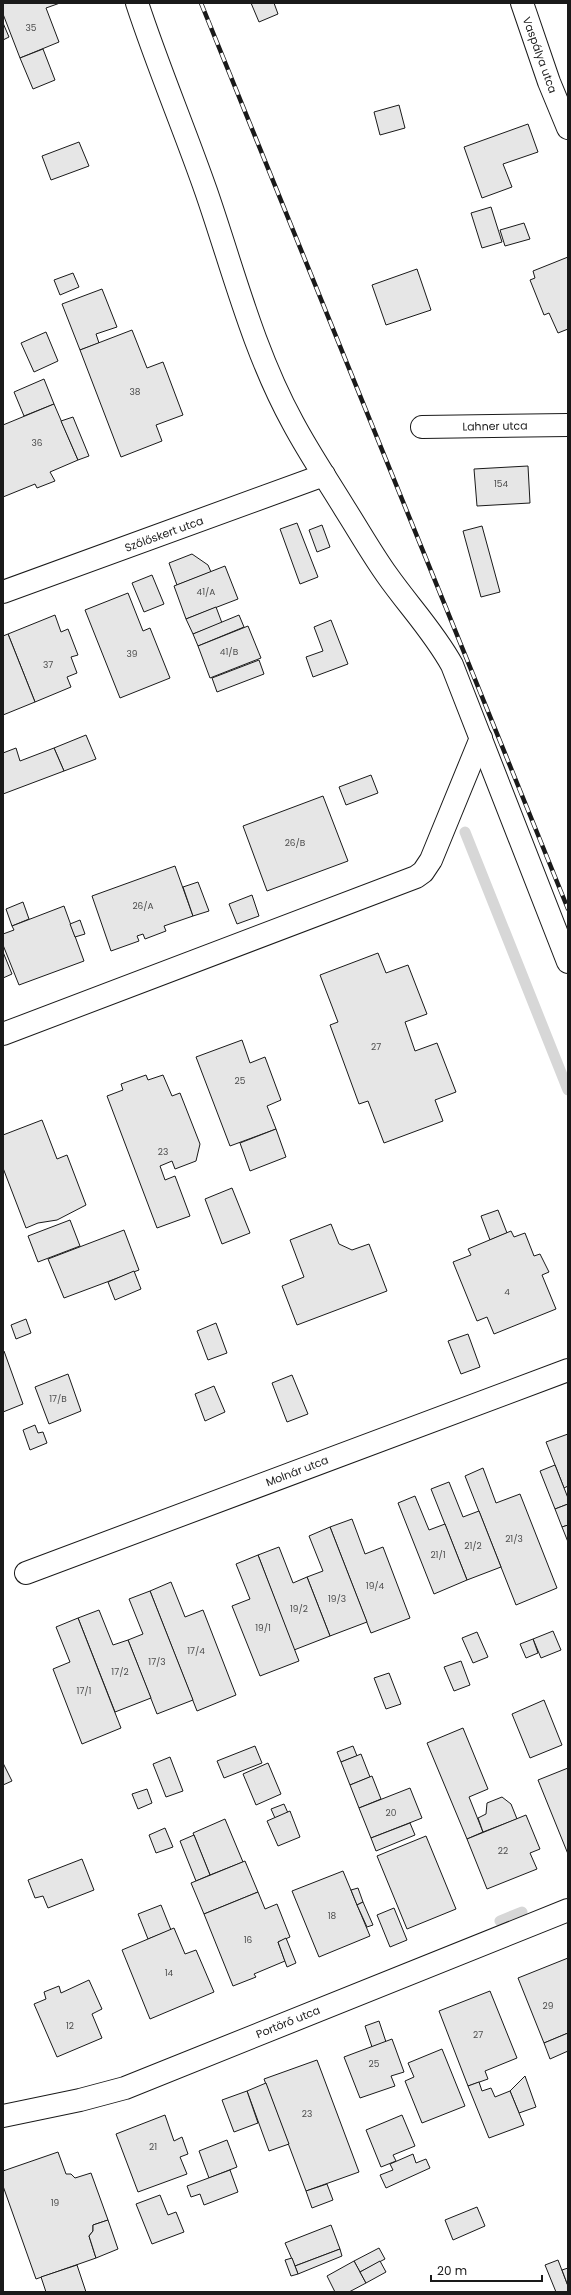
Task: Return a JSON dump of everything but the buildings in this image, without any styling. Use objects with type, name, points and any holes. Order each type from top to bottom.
[{"type":"street","points":[[137,3],[152,49],[205,190],[246,315],[260,352],[293,424],[385,573],[440,644],[462,687],[568,962]]},
{"type":"street","name":"Vaspálya utca","points":[[522,3],[549,82],[568,128]]},
{"type":"street","name":"Lahner utca","points":[[422,426],[568,425]]},
{"type":"street","name":"Szőlőskert utca","points":[[3,592],[324,475]]},
{"type":"street","points":[[3,1034],[416,877],[423,872],[431,860],[481,738]]},
{"type":"street","name":"Molnár utca","points":[[26,1573],[568,1370]]},
{"type":"street","name":"Portörő utca","points":[[3,2116],[80,2100],[125,2088],[568,1910]]},
{"type":"waterway","points":[[465,832],[568,1090]]},
{"type":"waterway","points":[[500,1921],[522,1912]]},
{"type":"railway","points":[[201,3],[568,909]]}]
